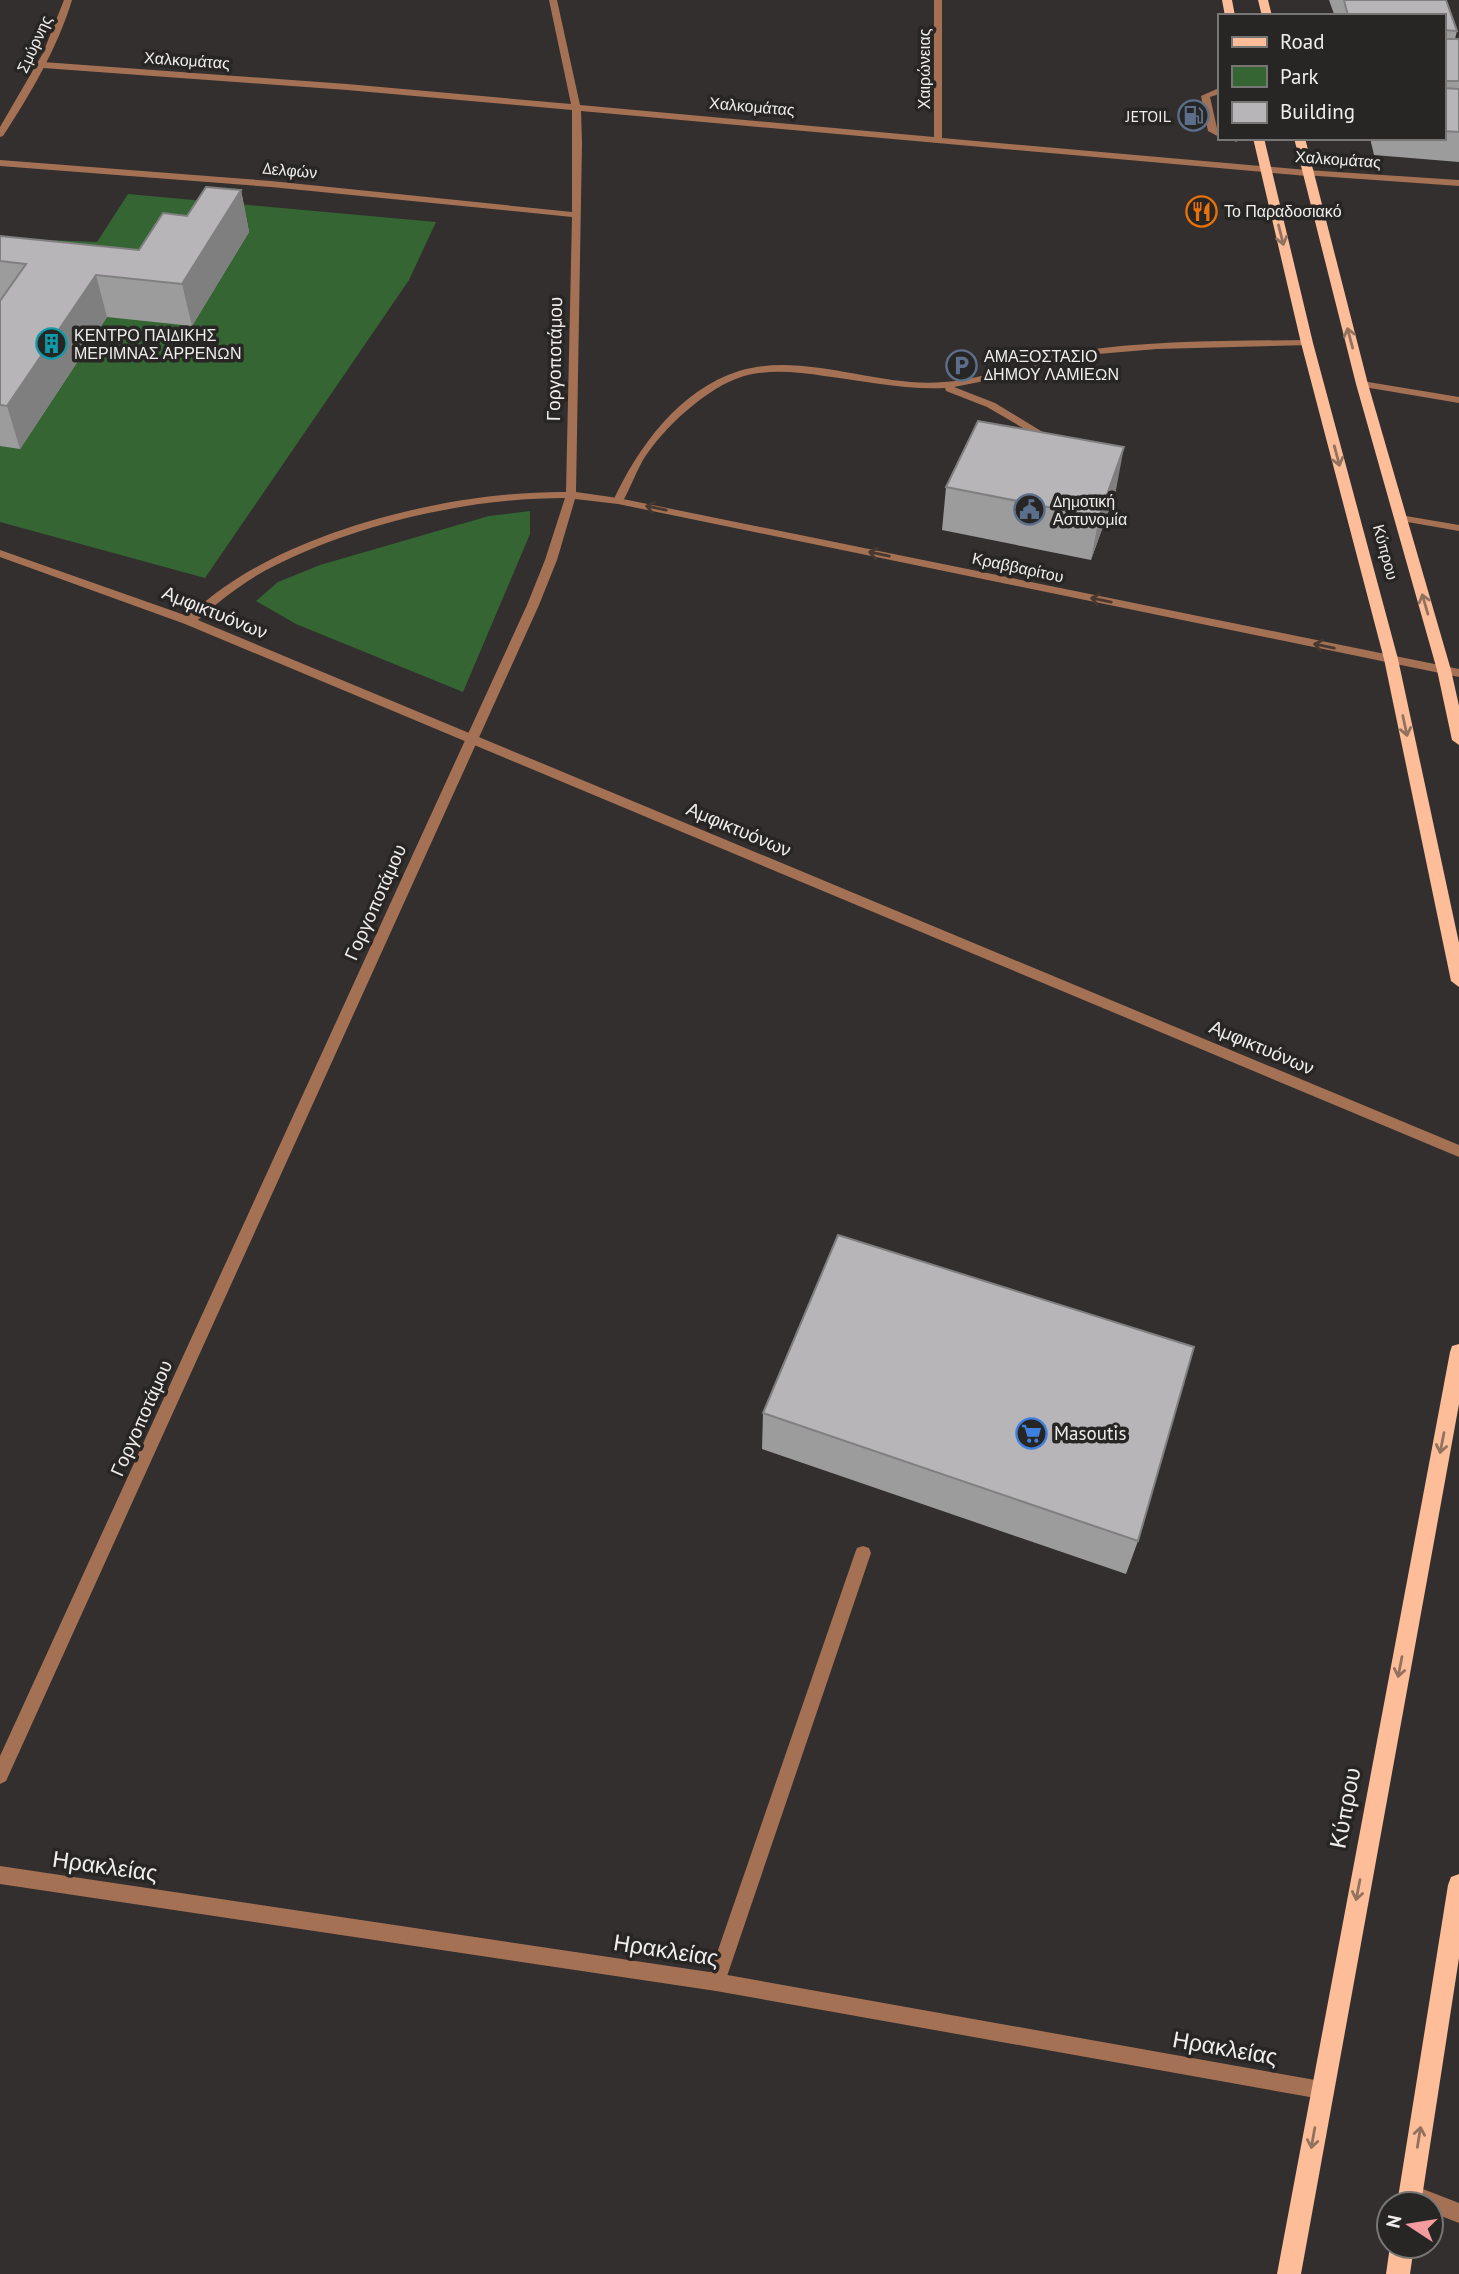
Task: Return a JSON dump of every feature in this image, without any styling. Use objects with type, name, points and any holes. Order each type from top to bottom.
[{"type":"main road","name":"Κύπρου","points":[[1258,140],[1307,343],[1391,659],[1459,981]]},
{"type":"main road","name":"Κύπρου","points":[[1299,140],[1362,384],[1451,672],[1459,740]]},
{"type":"main road","name":"Κύπρου","points":[[1289,2274],[1459,1352]]},
{"type":"main road","points":[[1410,2190],[1459,1885]]},
{"type":"street","name":"Σμύρνης","points":[[0,134],[43,65],[61,25],[68,0]]},
{"type":"street","name":"Γοργοποτάμου","points":[[0,1775],[470,737],[533,605],[551,560],[570,495],[577,215],[576,107],[553,0]]},
{"type":"street","name":"Χαιρώνειας","points":[[938,139],[939,0]]},
{"type":"street","name":"Χαλκομάτας","points":[[43,65],[576,107],[1307,173],[1459,183]]},
{"type":"street","points":[[1218,91],[1205,96],[1212,131],[1218,134]]},
{"type":"street","name":"Δελφών","points":[[0,163],[271,184],[577,215]]},
{"type":"street","points":[[618,501],[638,461],[669,424],[721,382],[753,371],[788,370],[922,387],[943,386],[975,383],[1067,356],[1120,350],[1307,343]]},
{"type":"street","points":[[1362,384],[1459,400]]},
{"type":"street","points":[[943,386],[991,405],[1059,446]]},
{"type":"street","name":"Κραββαρίτου","points":[[189,621],[219,594],[272,562],[335,538],[424,514],[480,503],[570,495],[618,501],[1451,672]]},
{"type":"street","points":[[1401,517],[1459,527]]},
{"type":"street","name":"Αμφικτυόνων","points":[[0,553],[189,621],[1459,1151]]},
{"type":"street","points":[[716,1982],[863,1553]]},
{"type":"street","name":"Ηρακλείας","points":[[0,1875],[716,1982],[1321,2090]]},
{"type":"green space","points":[[128,194],[436,222],[409,280],[205,578],[0,522],[0,238],[97,242]]},
{"type":"green space","points":[[530,511],[530,534],[463,692],[296,624],[256,601],[278,582],[320,565],[489,516]]},
{"type":"building","points":[[1344,0],[1446,0],[1457,31],[1445,30],[1445,14],[1348,14]]},
{"type":"building","points":[[1445,39],[1459,41],[1459,81],[1445,81]]},
{"type":"building","points":[[1445,88],[1459,89],[1459,132],[1445,131]]},
{"type":"building","points":[[206,187],[241,190],[182,284],[96,275],[7,406],[0,405],[0,301],[26,264],[0,261],[0,236],[139,250],[163,213],[187,216]]},
{"type":"building","points":[[978,421],[1124,447],[1099,517],[946,487]]},
{"type":"building","points":[[838,1235],[1194,1347],[1138,1541],[763,1413]]},
{"type":"place","name":"JETOIL","points":[[1194,116]]},
{"type":"place","name":"Το Παραδοσιακό","points":[[1201,211]]},
{"type":"place","name":"ΚΕΝΤΡΟ ΠΑΙΔΙΚΗΣ ΜΕΡΙΜΝΑΣ ΑΡΡΕΝΩΝ","points":[[51,344]]},
{"type":"place","name":"ΑΜΑΞΟΣΤΑΣΙΟ ΔΗΜΟΥ ΛΑΜΙΕΩΝ","points":[[961,365]]},
{"type":"place","name":"Δημοτική Αστυνομία","points":[[1030,510]]},
{"type":"place","name":"Masoutis","points":[[1031,1433]]}]
